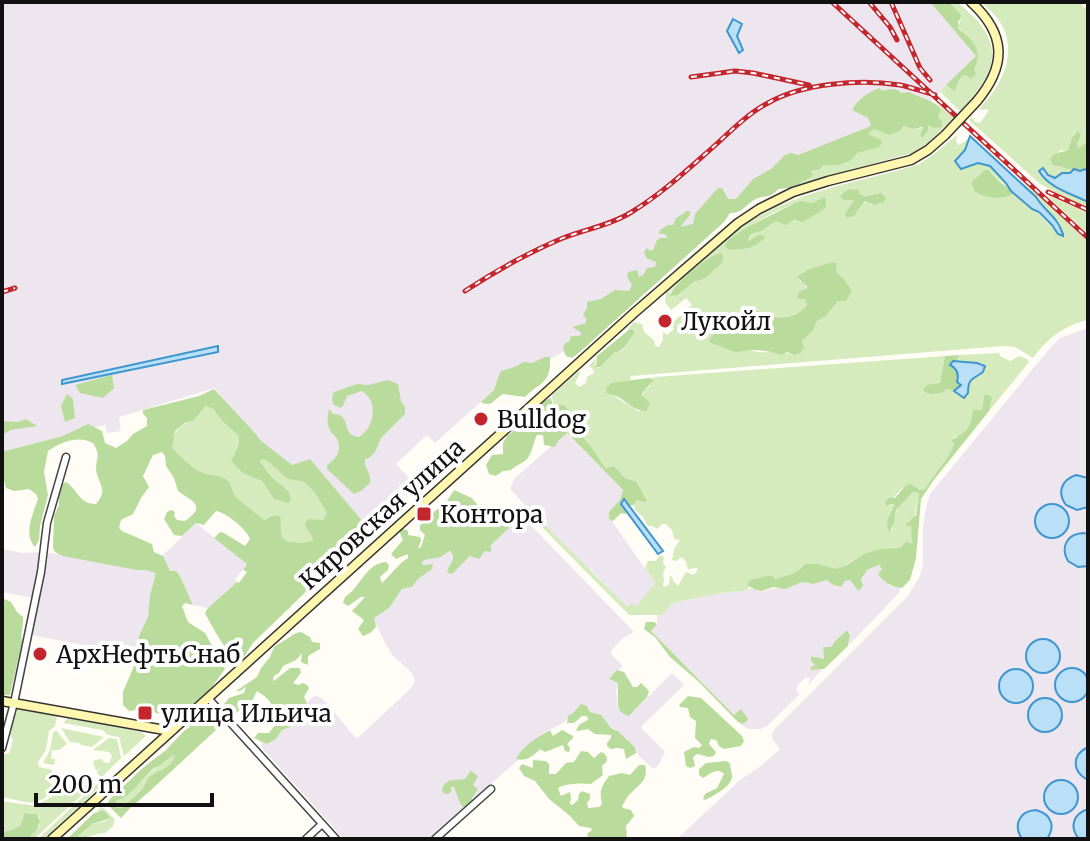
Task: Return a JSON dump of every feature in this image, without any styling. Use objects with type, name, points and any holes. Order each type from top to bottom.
[{"type":"main road","name":"Кировская улица","points":[[52,839],[716,240],[775,200],[828,181],[911,160],[945,135],[988,86],[999,55],[994,31],[971,2]]},
{"type":"main road","points":[[2,701],[170,731]]},
{"type":"street","points":[[2,748],[41,572],[47,523],[66,457]]},
{"type":"street","points":[[208,698],[336,839]]},
{"type":"street","points":[[435,839],[491,789]]},
{"type":"street","points":[[306,839],[322,824]]},
{"type":"shaded area","points":[[2,2],[930,2],[976,56],[927,105],[798,155],[570,348],[494,390],[435,443],[427,435],[396,464],[415,485],[364,531],[252,438],[215,388],[119,417],[121,431],[107,433],[105,425],[5,451],[2,448]]},
{"type":"shaded area","points":[[1088,328],[1088,839],[677,839],[740,780],[780,749],[772,739],[773,731],[907,597],[920,576],[923,563],[923,526],[930,494],[1050,348],[1060,338]]},
{"type":"shaded area","points":[[566,433],[623,490],[628,501],[612,521],[655,583],[636,608],[627,608],[510,489],[514,479]]},
{"type":"shaded area","points":[[525,519],[634,632],[623,638],[611,654],[623,666],[609,679],[618,683],[618,708],[629,716],[672,673],[684,685],[641,727],[665,752],[658,766],[653,769],[626,738],[590,712],[587,706],[526,746],[517,756],[518,760],[492,786],[431,839],[344,839],[262,748],[261,740],[267,744],[276,739],[282,730],[290,727],[297,712],[315,695],[323,699],[354,736],[357,738],[361,735],[415,681],[412,673],[393,656],[374,618],[389,608],[402,589],[412,587],[430,570],[430,564],[424,566],[420,563],[422,561],[447,551],[452,553],[452,562],[447,569],[470,556],[479,559],[516,520],[521,525]]},
{"type":"shaded area","points":[[196,523],[247,564],[235,579],[237,582],[208,608],[193,605],[180,576],[170,572],[162,556]]},
{"type":"shaded area","points":[[2,549],[59,554],[155,573],[148,617],[135,655],[26,634],[33,598],[2,592]]},
{"type":"shaded area","points":[[880,565],[882,569],[878,574],[890,586],[900,588],[899,593],[849,645],[850,633],[847,630],[831,648],[825,646],[824,659],[812,655],[815,665],[811,670],[822,670],[808,685],[810,678],[805,678],[798,685],[796,692],[800,694],[760,729],[748,729],[740,724],[650,630],[657,624],[657,615],[662,615],[677,602],[751,588],[764,591],[827,580],[840,587],[850,580],[856,589],[863,584],[861,579],[867,570]]},
{"type":"green space","points":[[930,2],[949,2],[962,16],[958,22],[959,29],[973,42],[977,51],[976,74],[971,79],[963,76],[955,90],[946,85],[976,56]]},
{"type":"green space","points":[[949,2],[957,2],[975,18],[988,36],[992,48],[992,59],[984,81],[960,111],[940,92],[946,85],[951,90],[965,75],[968,78],[977,55],[973,44],[958,26],[962,16]]},
{"type":"green space","points":[[982,2],[1080,2],[1084,8],[1088,5],[1088,143],[1078,148],[1081,136],[1075,133],[1067,151],[1061,150],[1056,154],[1058,167],[1074,169],[1070,173],[1062,173],[1056,178],[1039,174],[1054,187],[1088,202],[1088,207],[1039,183],[969,120],[972,117],[980,123],[989,110],[979,109],[1000,82],[1007,61],[1007,39],[1003,27]]},
{"type":"green space","points":[[880,88],[882,91],[909,92],[934,103],[941,109],[938,117],[942,127],[928,126],[923,138],[920,135],[922,127],[913,129],[903,126],[900,131],[890,135],[874,129],[868,134],[881,140],[879,147],[857,153],[843,164],[824,165],[819,170],[811,171],[813,175],[801,183],[778,189],[772,195],[760,197],[741,210],[730,213],[724,222],[581,351],[572,358],[566,356],[563,349],[565,343],[571,336],[582,333],[572,327],[586,323],[583,315],[587,302],[601,299],[615,290],[629,291],[632,285],[627,277],[628,272],[637,270],[639,277],[647,268],[655,267],[656,262],[646,258],[644,252],[647,248],[653,250],[660,238],[668,238],[665,234],[659,234],[660,230],[673,225],[676,218],[687,211],[690,215],[680,227],[693,224],[695,214],[718,188],[722,188],[728,199],[736,199],[753,179],[771,169],[785,155],[798,155],[871,126],[868,118],[852,110],[864,96]]},
{"type":"green space","points":[[933,101],[954,117],[928,143],[912,153],[802,183],[810,178],[810,172],[824,165],[845,164],[856,153],[882,145],[868,134],[874,129],[893,134],[903,126],[923,128],[920,135],[925,136],[927,126],[939,127],[941,120],[938,117],[941,109]]},
{"type":"green space","points":[[1078,131],[1081,136],[1078,148],[1088,143],[1088,171],[1053,165],[1052,156],[1068,150],[1072,137]]},
{"type":"green space","points":[[957,135],[959,145],[970,138],[955,161],[963,169],[987,165],[1009,186],[985,170],[971,182],[974,191],[996,197],[1010,196],[1011,191],[1061,236],[1063,234],[1051,218],[1013,175],[1088,242],[1088,320],[1071,325],[1057,334],[1033,358],[1015,347],[1003,346],[631,376],[631,380],[608,384],[606,393],[640,412],[644,391],[655,377],[945,356],[940,383],[933,385],[928,394],[936,395],[948,389],[966,397],[969,382],[985,368],[982,363],[956,362],[959,355],[999,353],[1010,361],[1019,356],[1029,362],[989,411],[992,397],[985,395],[982,410],[973,410],[970,426],[951,441],[954,444],[949,455],[925,489],[908,485],[898,492],[888,506],[894,504],[895,507],[887,520],[892,531],[897,509],[913,492],[919,493],[914,519],[908,521],[914,544],[909,541],[900,548],[863,555],[840,568],[806,564],[787,575],[773,579],[770,575],[758,578],[746,591],[677,602],[662,615],[629,615],[528,513],[529,509],[627,607],[632,603],[636,607],[655,583],[645,568],[648,561],[656,561],[660,555],[664,557],[665,587],[669,584],[670,576],[678,586],[686,572],[694,575],[698,569],[688,569],[682,557],[672,560],[680,540],[674,539],[672,530],[666,524],[657,529],[648,526],[635,510],[637,500],[647,501],[638,483],[625,478],[614,466],[606,468],[580,435],[565,407],[559,405],[549,420],[538,425],[552,408],[552,395],[579,371],[575,383],[579,387],[586,383],[587,377],[594,373],[589,366],[596,358],[595,365],[599,368],[616,351],[622,351],[634,334],[627,330],[634,322],[642,324],[644,332],[659,347],[663,332],[667,335],[674,329],[671,324],[692,305],[686,298],[671,310],[665,302],[666,292],[714,249],[753,220],[804,196],[919,164]],"holes":[[[848,189],[858,190],[862,196],[879,193],[877,203],[871,205],[868,201],[848,218],[854,200],[840,196]],[[826,199],[824,209],[805,220],[775,221],[748,238],[749,241],[758,235],[754,246],[730,250],[728,240],[769,215],[791,205]],[[723,253],[723,262],[706,278],[696,281],[678,295],[669,294],[700,265]],[[832,262],[836,273],[847,285],[846,300],[838,301],[826,316],[817,321],[813,331],[802,341],[803,351],[793,355],[748,350],[737,353],[710,342],[720,328],[726,331],[743,325],[748,309],[755,308],[775,317],[789,316],[801,310],[807,305],[805,285],[799,280],[803,272]]]},
{"type":"green space","points":[[985,170],[1009,188],[1012,195],[992,198],[974,191],[971,182]]},
{"type":"green space","points":[[848,189],[859,190],[859,194],[864,196],[881,193],[886,198],[884,202],[874,205],[865,201],[854,216],[848,218],[845,214],[854,200],[843,200],[840,196]]},
{"type":"green space","points":[[824,197],[826,208],[803,222],[794,220],[786,225],[776,221],[748,238],[749,241],[758,235],[765,236],[754,246],[730,250],[725,247],[728,240],[746,228],[783,209],[800,201],[812,203]]},
{"type":"green space","points":[[1048,197],[1088,213],[1088,234]]},
{"type":"green space","points":[[721,252],[723,262],[706,278],[694,282],[678,295],[670,296],[677,284],[692,271]]},
{"type":"green space","points":[[836,263],[837,273],[852,291],[846,301],[838,301],[826,316],[817,321],[813,331],[802,341],[804,348],[801,353],[781,355],[752,350],[737,353],[709,342],[720,328],[726,331],[743,325],[745,312],[754,308],[774,317],[788,317],[801,311],[807,305],[805,299],[798,299],[797,296],[807,286],[797,277],[807,270]]},
{"type":"green space","points":[[630,329],[634,334],[624,348],[596,367],[597,356]]},
{"type":"green space","points":[[959,355],[956,362],[952,361],[950,365],[957,372],[960,387],[936,394],[923,390],[927,385],[940,383],[945,356]]},
{"type":"green space","points":[[550,357],[549,373],[544,382],[525,397],[503,394],[490,403],[481,402],[494,390],[500,372]]},
{"type":"green space","points":[[112,375],[114,388],[103,398],[80,393],[75,385]]},
{"type":"green space","points":[[654,379],[642,395],[650,404],[646,411],[606,393],[611,383]]},
{"type":"green space","points":[[388,380],[398,384],[405,414],[381,438],[375,452],[365,459],[370,483],[354,494],[327,469],[339,448],[328,425],[329,409],[343,417],[350,433],[359,437],[369,427],[373,408],[362,391],[347,396],[340,408],[333,404],[332,397],[334,392],[357,384]]},
{"type":"green space","points":[[214,389],[260,440],[292,465],[310,459],[364,523],[365,531],[360,542],[253,643],[238,662],[205,613],[247,572],[243,570],[247,564],[214,538],[220,532],[224,533],[245,546],[250,539],[236,522],[216,511],[204,525],[196,523],[182,536],[174,535],[164,519],[167,512],[175,512],[177,520],[185,521],[192,516],[196,507],[178,491],[162,452],[153,455],[143,476],[149,487],[133,514],[121,520],[119,528],[152,544],[154,552],[163,556],[170,571],[176,571],[180,576],[193,605],[185,603],[182,606],[188,622],[205,633],[225,669],[211,688],[179,716],[170,717],[143,709],[129,711],[123,705],[123,692],[134,666],[139,636],[148,617],[155,573],[63,556],[53,548],[54,516],[62,484],[66,482],[90,503],[96,504],[101,496],[96,448],[93,443],[76,440],[64,442],[48,451],[44,472],[48,495],[35,547],[29,530],[38,499],[29,489],[14,491],[6,488],[2,449],[5,451],[63,436],[88,424],[102,431],[105,443],[116,448],[147,426],[143,410],[199,396]],"holes":[[[206,406],[213,409],[239,436],[239,444],[231,461],[243,473],[262,481],[274,499],[286,503],[291,498],[260,461],[264,459],[286,478],[303,482],[313,491],[327,513],[323,520],[309,519],[305,523],[313,540],[301,543],[284,539],[280,516],[273,515],[264,520],[235,496],[226,479],[197,470],[172,448],[175,431],[193,421]]]},
{"type":"green space","points":[[67,394],[73,399],[75,418],[65,422],[61,406]]},
{"type":"green space","points":[[984,395],[992,397],[989,411],[921,499],[916,558],[910,580],[902,588],[883,580],[878,574],[882,569],[879,565],[867,570],[861,579],[863,586],[858,591],[850,580],[841,587],[827,580],[761,591],[747,585],[750,580],[770,575],[774,579],[791,574],[805,564],[838,568],[870,552],[900,548],[907,541],[913,544],[912,527],[905,525],[916,515],[919,493],[913,492],[896,510],[890,532],[887,520],[895,505],[886,506],[885,502],[895,498],[906,485],[925,489],[952,449],[954,444],[951,440],[967,429],[973,410],[982,410]]},
{"type":"green space","points":[[551,398],[553,407],[538,425],[549,422],[559,405],[564,405],[573,422],[579,426],[580,435],[606,468],[614,466],[625,478],[637,482],[647,501],[645,503],[637,500],[629,506],[626,514],[621,513],[613,521],[609,519],[609,512],[620,500],[623,490],[567,433],[555,447],[544,445],[543,435],[537,435],[525,461],[496,476],[489,474],[486,465],[492,455],[503,454],[507,436]]},
{"type":"green space","points":[[206,406],[213,409],[239,436],[239,444],[231,461],[262,481],[274,499],[286,503],[287,489],[260,461],[264,459],[278,467],[282,474],[308,484],[327,513],[323,520],[314,519],[313,540],[301,543],[288,541],[281,534],[280,516],[273,515],[264,520],[235,496],[226,479],[197,470],[171,448],[178,430],[193,421]]},
{"type":"green space","points":[[26,419],[37,426],[11,430],[2,435],[2,421]]},
{"type":"green space","points":[[454,490],[472,498],[487,512],[504,518],[517,513],[525,519],[521,525],[516,521],[490,546],[490,552],[485,551],[479,559],[470,556],[452,574],[447,571],[453,559],[450,551],[421,563],[433,564],[432,569],[412,587],[402,589],[389,608],[374,618],[376,627],[363,636],[358,629],[364,620],[352,611],[365,597],[348,606],[343,603],[345,597],[373,567],[386,562],[389,565],[380,577],[382,583],[408,558],[408,554],[396,559],[391,554],[403,540],[399,531],[402,528],[408,531],[408,535],[420,537],[418,548],[421,547],[425,535],[420,525],[447,501]]},
{"type":"green space","points":[[2,598],[11,602],[23,617],[22,642],[10,695],[2,695]]},
{"type":"green space","points":[[646,622],[657,624],[651,631],[734,715],[741,709],[748,719],[746,722],[738,722],[670,657],[655,637],[644,629]]},
{"type":"green space","points":[[847,630],[850,635],[848,646],[824,669],[811,670],[815,665],[811,656],[824,659],[823,647],[831,647]]},
{"type":"green space","points":[[301,632],[312,642],[320,643],[320,649],[308,656],[308,665],[301,662],[302,653],[283,666],[273,679],[290,668],[300,668],[301,673],[293,683],[307,685],[309,688],[304,697],[307,703],[297,712],[290,727],[267,744],[254,738],[258,733],[269,733],[278,721],[266,697],[257,691],[252,701],[235,715],[230,714],[224,704],[229,698],[244,693],[246,687],[236,691],[257,677],[274,647]]},
{"type":"green space","points":[[617,670],[624,672],[633,687],[641,683],[649,691],[629,716],[619,708],[618,683],[609,679]]},
{"type":"green space","points":[[688,696],[701,698],[742,736],[744,741],[741,746],[724,749],[711,739],[709,744],[716,752],[714,756],[697,754],[693,757],[695,766],[686,766],[684,752],[702,745],[695,738],[696,721],[690,717],[688,708],[679,705]]},
{"type":"green space","points":[[581,704],[587,706],[590,712],[601,715],[611,728],[635,747],[636,753],[626,759],[624,749],[607,746],[611,735],[595,734],[588,729],[576,730],[588,720],[587,716],[567,723],[568,716]]},
{"type":"green space","points":[[18,708],[57,715],[55,726],[49,731],[46,750],[38,762],[39,767],[52,770],[51,783],[55,790],[36,802],[2,797],[3,754],[9,754],[13,740],[9,733]]},
{"type":"green space","points":[[215,716],[220,725],[121,818],[108,805],[109,800],[202,718]],"holes":[[[175,756],[167,767],[148,778],[140,791],[122,808],[115,807],[115,801],[125,797],[154,768]]]},
{"type":"green space","points":[[69,717],[141,732],[146,736],[124,756],[119,737],[102,730],[63,723]]},
{"type":"green space","points":[[61,728],[104,737],[92,747],[81,745],[70,742]]},
{"type":"green space","points":[[56,730],[67,744],[59,750],[52,750],[54,765],[43,763],[50,750]]},
{"type":"green space","points":[[550,730],[553,736],[562,730],[573,736],[567,744],[569,752],[563,745],[545,752],[540,749],[526,759],[516,759],[526,746]]},
{"type":"green space","points":[[109,738],[117,739],[121,758],[101,778],[97,772],[102,767],[96,771],[93,762],[101,759],[109,763],[112,756],[109,752],[93,750]]},
{"type":"green space","points":[[581,751],[588,752],[594,758],[601,752],[606,755],[607,761],[602,766],[603,775],[591,784],[570,784],[558,788],[561,796],[570,792],[572,805],[582,791],[590,794],[588,808],[599,807],[602,804],[601,789],[609,776],[630,775],[639,765],[645,765],[644,778],[622,806],[631,810],[634,816],[626,826],[627,839],[589,839],[587,834],[591,828],[579,826],[519,768],[522,764],[533,768],[533,760],[546,761],[549,774],[556,774],[566,763],[574,762]]},
{"type":"green space","points":[[176,755],[172,762],[138,795],[122,808],[115,807],[114,801],[130,792]]},
{"type":"green space","points":[[706,763],[730,763],[731,781],[717,794],[703,799],[705,794],[717,788],[724,774],[716,771],[703,778],[699,775],[699,769]]},
{"type":"green space","points":[[471,771],[478,776],[473,785],[478,789],[472,798],[473,803],[464,808],[454,787],[448,794],[443,793],[442,789],[449,781],[465,779]]},
{"type":"green space","points":[[92,779],[95,783],[34,839],[28,839],[40,825],[39,816],[32,813],[23,815],[23,821],[17,828],[2,832],[2,801],[36,806],[58,793],[69,795],[77,792]]},
{"type":"green space","points":[[97,784],[100,787],[44,839],[38,839]]},
{"type":"green space","points":[[102,807],[115,819],[113,826],[103,835],[75,839],[92,824],[110,817],[103,810],[95,812]]},
{"type":"green space","points":[[103,810],[110,817],[108,819],[92,824],[75,839],[67,839],[93,814]]},
{"type":"green space","points":[[24,813],[37,814],[40,822],[28,839],[7,839],[2,835],[2,832],[21,825]]},
{"type":"water","points":[[733,19],[742,24],[737,36],[743,50],[739,53],[727,31]]},
{"type":"water","points":[[970,136],[1036,197],[1057,222],[1063,236],[1039,212],[1011,191],[990,166],[978,163],[961,169],[955,161],[965,150]]},
{"type":"water","points":[[1043,168],[1055,178],[1074,169],[1088,171],[1088,202],[1048,182],[1039,171]]},
{"type":"water","points":[[218,346],[218,352],[62,384],[62,380]]},
{"type":"water","points":[[953,361],[985,366],[983,372],[970,382],[964,398],[954,391],[961,385],[957,382],[956,370],[950,365]]},
{"type":"water","points":[[1076,475],[1088,478],[1088,507],[1077,510],[1066,505],[1061,492],[1067,480]]},
{"type":"water","points":[[624,499],[663,551],[658,554],[621,504]]},
{"type":"water","points":[[1052,504],[1064,509],[1069,521],[1064,533],[1052,538],[1040,533],[1035,521],[1040,509]]},
{"type":"water","points":[[1088,534],[1088,566],[1078,567],[1068,561],[1065,546],[1073,536]]},
{"type":"water","points":[[1043,639],[1055,644],[1060,656],[1055,668],[1043,673],[1031,668],[1026,656],[1031,644]]},
{"type":"water","points":[[1072,668],[1084,673],[1089,685],[1084,697],[1072,702],[1060,697],[1055,685],[1060,673]]},
{"type":"water","points":[[1016,669],[1028,674],[1033,686],[1028,698],[1016,703],[1004,698],[999,686],[1004,674]]},
{"type":"water","points":[[1045,698],[1057,703],[1062,715],[1057,727],[1045,732],[1033,727],[1028,715],[1033,703]]},
{"type":"water","points":[[1088,747],[1088,780],[1076,768],[1076,759]]},
{"type":"water","points":[[1061,780],[1073,785],[1078,797],[1073,809],[1061,814],[1049,809],[1044,797],[1049,785]]},
{"type":"water","points":[[1088,809],[1088,839],[1079,839],[1074,830],[1074,821]]},
{"type":"water","points":[[1036,810],[1045,814],[1050,821],[1050,834],[1047,839],[1022,839],[1019,820],[1025,813]]},
{"type":"railway","points":[[832,2],[1088,238]]},
{"type":"railway","points":[[869,2],[897,40]]},
{"type":"railway","points":[[891,2],[920,68],[930,80]]},
{"type":"railway","points":[[691,77],[735,71],[809,85]]},
{"type":"railway","points":[[465,291],[544,246],[630,213],[672,183],[738,124],[782,96],[832,84],[867,82],[900,85],[935,95]]},
{"type":"railway","points":[[1048,192],[1088,210]]},
{"type":"railway","points":[[2,292],[15,288]]},
{"type":"place","name":"Лукойл","points":[[665,321]]},
{"type":"place","name":"Bulldog","points":[[481,419]]},
{"type":"place","name":"Контора","points":[[424,514]]},
{"type":"place","name":"АрхНефтьСнаб","points":[[40,654]]},
{"type":"place","name":"улица Ильича","points":[[145,713]]}]
